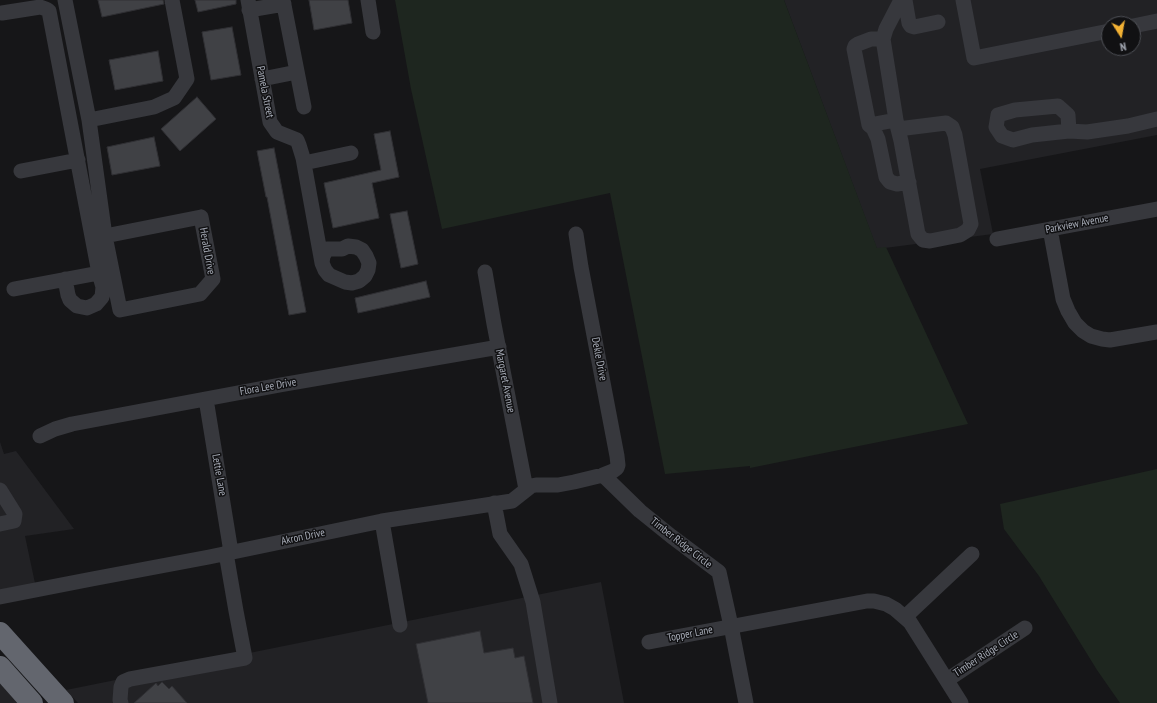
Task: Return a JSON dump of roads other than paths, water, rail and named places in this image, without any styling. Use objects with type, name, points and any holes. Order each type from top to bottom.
[{"type":"highway","points":[[0,633],[63,703]]},
{"type":"highway","points":[[4,678],[32,703]]},
{"type":"street","name":"Herald Drive","points":[[65,0],[89,120],[105,236],[120,310],[200,294],[213,279],[201,217],[105,236]]},
{"type":"street","points":[[89,120],[154,107],[174,98],[187,80],[172,0]]},
{"type":"street","points":[[368,0],[373,32]]},
{"type":"street","points":[[869,125],[897,125],[946,123],[952,127],[970,216],[971,224],[968,230],[960,235],[930,241],[923,240],[918,234],[897,125],[883,39],[886,29],[901,0]]},
{"type":"street","points":[[905,0],[909,23],[911,26],[914,27],[938,22]]},
{"type":"street","points":[[963,0],[974,58],[1101,33]]},
{"type":"street","points":[[248,5],[283,2],[304,107]]},
{"type":"street","name":"Pamela Street","points":[[248,5],[270,122],[277,132],[296,140],[304,163],[322,263]]},
{"type":"street","points":[[1,9],[40,6],[49,11],[99,273],[103,287],[102,296],[96,304],[87,308],[77,306],[70,300],[65,279]]},
{"type":"street","points":[[1141,24],[1157,21]]},
{"type":"street","points":[[883,39],[871,39],[858,44],[854,49],[869,125],[873,128],[878,139],[886,177],[890,182],[897,184],[909,182]]},
{"type":"street","points":[[262,79],[297,72]]},
{"type":"street","points":[[1069,131],[1087,132],[1128,126],[1157,119]]},
{"type":"street","points":[[304,163],[352,153]]},
{"type":"street","points":[[21,171],[78,160]]},
{"type":"street","name":"Parkview Avenue","points":[[998,239],[1157,209]]},
{"type":"street","points":[[1050,229],[1064,299],[1068,311],[1075,323],[1083,331],[1091,336],[1110,340],[1157,332]]},
{"type":"street","name":"Dekle Drive","points":[[576,234],[617,456],[617,468],[603,475]]},
{"type":"street","name":"Margaret Avenue","points":[[485,272],[526,489]]},
{"type":"street","points":[[14,289],[99,273]]},
{"type":"street","name":"Flora Lee Drive","points":[[40,436],[55,429],[72,424],[499,347]]},
{"type":"street","name":"Lettie Lane","points":[[121,703],[121,687],[123,682],[130,679],[245,658],[236,611],[206,399]]},
{"type":"street","name":"Akron Drive","points":[[0,597],[229,553],[382,521],[512,501],[531,486],[558,485],[603,475]]},
{"type":"street","name":"Timber Ridge Circle","points":[[603,475],[640,511],[719,572],[746,703]]},
{"type":"street","points":[[0,490],[15,514],[14,521],[0,524]]},
{"type":"street","points":[[494,503],[500,534],[521,564],[533,602],[550,703]]},
{"type":"street","points":[[382,521],[400,625]]},
{"type":"street","points":[[905,617],[972,554]]},
{"type":"street","name":"Timber Ridge Circle","points":[[731,626],[866,601],[886,604],[895,609],[910,622],[961,703]]},
{"type":"street","name":"Topper Lane","points":[[649,642],[731,626]]},
{"type":"street","name":"Timber Ridge Circle","points":[[947,680],[1025,628]]}]
